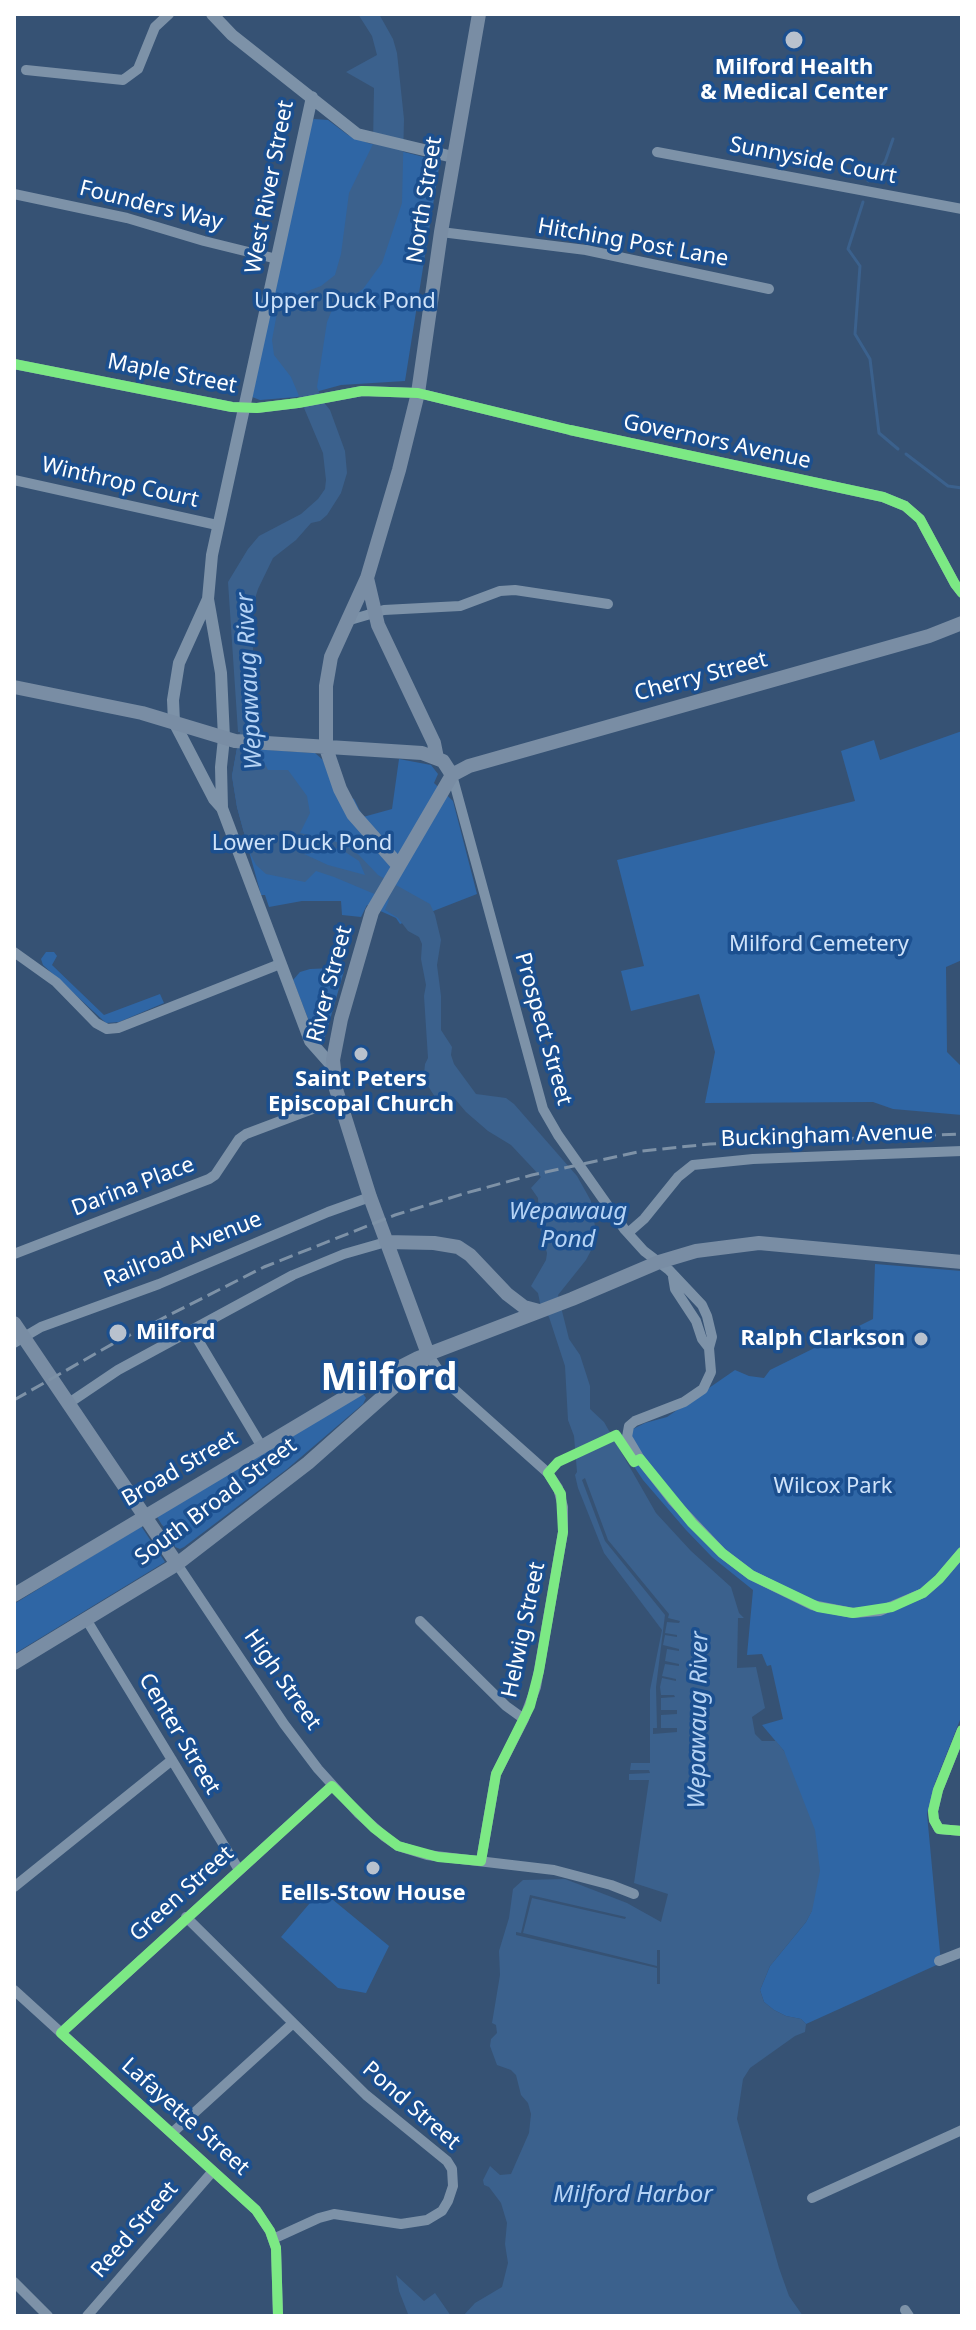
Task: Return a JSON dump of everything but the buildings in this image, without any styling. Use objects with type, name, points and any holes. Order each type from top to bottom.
[{"type":"main road","name":"North Street","points":[[395,870],[353,814],[340,789],[326,748],[327,671],[367,578],[418,393],[453,157],[479,14]]},
{"type":"main road","name":"North Street","points":[[367,578],[375,614],[400,675],[434,743],[437,758]]},
{"type":"main road","name":"Cherry Street","points":[[452,775],[491,759],[908,642],[962,623]]},
{"type":"main road","points":[[14,687],[112,705],[231,740],[399,750],[437,758],[447,765],[452,775]]},
{"type":"main road","name":"River Street","points":[[428,1354],[370,1197],[339,1099],[333,1067],[341,1019],[372,912],[452,775]]},
{"type":"main road","points":[[386,1242],[421,1242],[458,1247],[524,1307],[541,1310]]},
{"type":"main road","name":"Broad Street","points":[[14,1595],[369,1383],[428,1354],[659,1262],[696,1251],[759,1243],[962,1262]]},
{"type":"main road","points":[[479,1333],[505,1315],[507,1294]]},
{"type":"main road","name":"High Street","points":[[14,1323],[19,1340],[69,1403],[177,1564]]},
{"type":"main road","name":"South Broad Street","points":[[14,1663],[177,1564],[308,1463],[428,1354]]},
{"type":"main road","points":[[369,1383],[378,1401]]},
{"type":"street","points":[[26,70],[123,80],[131,77],[138,69],[155,27],[169,14]]},
{"type":"street","name":"West River Street","points":[[212,14],[232,35],[312,97],[217,525],[208,599],[231,740],[222,808]]},
{"type":"street","points":[[312,97],[349,128],[368,137],[453,157]]},
{"type":"street","name":"Sunnyside Court","points":[[657,152],[962,209]]},
{"type":"street","name":"Founders Way","points":[[14,194],[127,218],[277,259]]},
{"type":"street","name":"Hitching Post Lane","points":[[441,232],[586,250],[769,289]]},
{"type":"street","name":"Maple Street","points":[[14,364],[243,408],[298,403],[362,391],[418,393]]},
{"type":"street","name":"Governors Avenue","points":[[418,393],[585,434],[891,500],[911,510],[920,519],[962,593]]},
{"type":"street","name":"Winthrop Court","points":[[14,480],[217,525]]},
{"type":"street","points":[[350,620],[384,610],[460,606],[500,591],[515,590],[608,604]]},
{"type":"street","name":"West River Street","points":[[208,599],[179,663],[173,700],[174,722],[214,799],[222,808],[310,1041],[333,1067]]},
{"type":"street","name":"Prospect Street","points":[[452,775],[543,1109],[628,1233],[673,1277],[675,1289],[709,1348],[711,1372],[703,1389],[684,1402],[629,1426],[627,1437],[653,1477],[722,1553],[751,1575],[812,1605],[853,1613],[892,1607],[923,1593],[962,1552]]},
{"type":"street","points":[[14,952],[56,982],[96,1023],[107,1029],[118,1028],[280,964]]},
{"type":"street","name":"Darina Place","points":[[14,1254],[209,1179],[246,1134],[339,1099]]},
{"type":"street","name":"Buckingham Avenue","points":[[628,1233],[644,1219],[678,1177],[693,1165],[753,1159],[962,1151]]},
{"type":"street","name":"Railroad Avenue","points":[[19,1340],[41,1327],[159,1284],[370,1197]]},
{"type":"street","points":[[69,1403],[118,1370],[293,1275],[344,1254],[386,1242]]},
{"type":"street","points":[[192,1330],[262,1447]]},
{"type":"street","name":"Helwig Street","points":[[428,1354],[448,1383],[548,1473],[561,1494],[563,1532],[539,1671],[524,1719],[496,1774],[481,1861]]},
{"type":"street","name":"High Street","points":[[177,1564],[284,1724],[332,1786],[374,1828],[398,1846],[438,1857],[568,1873],[634,1894]]},
{"type":"street","name":"Center Street","points":[[86,1619],[239,1870]]},
{"type":"street","points":[[420,1621],[506,1706],[524,1719]]},
{"type":"street","points":[[962,1730],[935,1797],[933,1819],[944,1831],[962,1831]]},
{"type":"street","points":[[14,1887],[172,1760]]},
{"type":"street","name":"Green Street","points":[[61,2033],[332,1786]]},
{"type":"street","name":"Pond Street","points":[[186,1917],[366,2095],[447,2161],[452,2169],[454,2179],[446,2206],[427,2220],[401,2224],[334,2214],[273,2239]]},
{"type":"street","points":[[939,1961],[962,1952]]},
{"type":"street","name":"Lafayette Street","points":[[14,1990],[256,2210],[273,2239]]},
{"type":"street","points":[[172,2133],[292,2024]]},
{"type":"street","points":[[812,2198],[962,2130]]},
{"type":"street","name":"Reed Street","points":[[87,2316],[213,2171]]},
{"type":"street","points":[[273,2239],[278,2272],[278,2316]]},
{"type":"street","points":[[14,2282],[48,2316]]},
{"type":"green space","name":"Upper Duck Pond","points":[[314,119],[328,120],[348,135],[368,143],[440,161],[405,381],[341,385],[297,397],[260,400],[252,397]]},
{"type":"green space","name":"Milford Cemetery","points":[[962,731],[962,960],[946,967],[947,1052],[962,1067],[962,1115],[893,1109],[873,1102],[705,1103],[715,1052],[699,994],[631,1011],[621,971],[644,966],[617,860],[855,801],[841,751],[874,740],[880,760]]},
{"type":"green space","name":"Lower Duck Pond","points":[[237,748],[315,753],[323,760],[336,790],[354,799],[363,817],[392,809],[399,759],[431,765],[438,774],[434,783],[453,801],[477,894],[400,924],[396,918],[367,905],[361,917],[342,915],[341,901],[302,901],[269,907],[265,895],[261,895],[237,807],[232,776]]},
{"type":"green space","points":[[46,952],[54,952],[57,956],[52,965],[104,1015],[160,994],[164,1003],[119,1022],[106,1023],[43,965],[41,959]]},
{"type":"green space","points":[[310,969],[344,971],[323,1044],[317,1042],[293,980],[300,972]]},
{"type":"green space","name":"Wilcox Park","points":[[875,1264],[962,1271],[962,1715],[935,1783],[927,1814],[941,1963],[806,2024],[801,2019],[774,2010],[764,2002],[760,1990],[770,1966],[812,1910],[784,1751],[762,1725],[783,1719],[771,1665],[767,1666],[762,1654],[747,1655],[753,1590],[712,1557],[686,1530],[643,1480],[615,1438],[645,1423],[667,1417],[735,1370],[764,1378],[770,1370],[873,1319]]},
{"type":"green space","points":[[363,1394],[366,1398],[363,1404],[287,1469],[184,1547],[175,1547],[171,1533],[156,1515]]},
{"type":"green space","points":[[141,1526],[165,1562],[14,1654],[14,1604]]},
{"type":"green space","points":[[321,1890],[389,1946],[366,1993],[338,1988],[281,1937]]},
{"type":"water","name":"Milford Harbor","points":[[358,14],[379,14],[397,53],[404,119],[402,203],[382,263],[363,289],[332,310],[327,322],[317,387],[330,410],[345,451],[347,473],[341,493],[327,515],[311,523],[273,558],[258,589],[253,605],[252,634],[257,749],[268,770],[288,770],[307,796],[310,813],[300,833],[341,843],[359,855],[378,875],[430,904],[441,940],[437,965],[441,1030],[452,1047],[454,1064],[476,1094],[506,1098],[514,1104],[577,1176],[591,1201],[597,1239],[586,1260],[558,1295],[569,1339],[580,1355],[590,1386],[590,1409],[604,1422],[656,1513],[691,1551],[731,1587],[739,1613],[744,1618],[738,1618],[737,1668],[756,1667],[765,1708],[752,1717],[755,1734],[762,1741],[776,1741],[784,1751],[815,1830],[820,1871],[812,1911],[770,1966],[760,1990],[764,2002],[774,2010],[801,2019],[806,2024],[805,2032],[750,2068],[743,2079],[737,2119],[779,2268],[789,2296],[803,2316],[463,2316],[475,2303],[502,2287],[508,2263],[505,2244],[507,2223],[501,2203],[483,2180],[490,2166],[500,2175],[511,2174],[529,2133],[531,2114],[528,2103],[521,2095],[516,2075],[497,2065],[490,2046],[491,2039],[497,2033],[496,2025],[492,2023],[500,1975],[499,1951],[509,1918],[513,1889],[523,1880],[565,1879],[627,1903],[661,1922],[668,1894],[634,1883],[649,1780],[629,1780],[629,1774],[650,1773],[649,1770],[630,1770],[631,1763],[650,1763],[650,1690],[662,1630],[604,1553],[578,1488],[574,1436],[568,1420],[565,1366],[549,1317],[538,1293],[531,1286],[547,1253],[539,1225],[538,1198],[531,1188],[541,1177],[511,1145],[488,1131],[455,1099],[435,1097],[428,1086],[424,1074],[428,1058],[426,985],[419,937],[385,910],[389,900],[334,877],[316,871],[305,882],[266,874],[256,865],[249,851],[237,807],[232,776],[240,732],[228,582],[259,536],[301,514],[325,489],[323,453],[291,377],[274,355],[272,340],[277,313],[284,300],[321,286],[335,275],[349,193],[373,144],[374,88],[346,72],[377,55],[372,36]],"holes":[[[339,848],[359,861],[365,875],[328,865],[304,854]]]},
{"type":"water","points":[[396,2275],[424,2301],[435,2293],[451,2316],[408,2314]]},
{"type":"pier","points":[[585,1478],[608,1540],[669,1614],[668,1618],[680,1621],[667,1622],[665,1633],[677,1637],[665,1635],[663,1645],[679,1649],[667,1649],[665,1661],[679,1666],[665,1664],[662,1676],[676,1681],[662,1678],[660,1687],[661,1695],[675,1697],[661,1698],[661,1710],[677,1710],[677,1714],[661,1715],[661,1728],[677,1728],[677,1732],[653,1734],[653,1728],[657,1728],[656,1687],[665,1615],[605,1541],[582,1480]]},
{"type":"pier","points":[[530,1895],[626,1917],[532,1898],[523,1933],[657,1966],[657,1950],[660,1950],[660,1984],[657,1984],[657,1968],[516,1935],[516,1932],[521,1933]]},
{"type":"waterway","points":[[868,181],[885,162],[893,139]]},
{"type":"waterway","points":[[863,202],[848,249],[860,266],[855,334],[870,359],[879,433],[898,449]]},
{"type":"waterway","points":[[906,454],[948,486],[962,488]]},
{"type":"railway","points":[[14,1400],[116,1342],[264,1267],[395,1215],[466,1193],[642,1151],[710,1144],[962,1134]]},
{"type":"cycle path","points":[[14,364],[232,407],[257,408],[298,403],[362,391],[418,393],[570,430],[883,497],[905,506],[920,519],[962,593]]},
{"type":"cycle path","points":[[278,2316],[276,2248],[270,2231],[256,2210],[61,2033],[332,1786],[374,1828],[398,1846],[438,1857],[481,1861],[496,1774],[530,1706],[539,1671],[563,1532],[561,1494],[548,1473],[558,1462],[616,1435],[634,1462],[640,1459],[692,1523],[722,1553],[751,1575],[818,1607],[853,1613],[892,1607],[923,1593],[962,1552]]},
{"type":"cycle path","points":[[962,1730],[933,1811],[939,1829],[962,1831]]},
{"type":"place","name":"Milford Health & Medical Center","points":[[794,40]]},
{"type":"place","name":"Saint Peters Episcopal Church","points":[[361,1054]]},
{"type":"place","name":"Milford","points":[[118,1333]]},
{"type":"place","name":"Ralph Clarkson","points":[[921,1339]]},
{"type":"place","name":"Eells-Stow House","points":[[373,1868]]},
{"type":"district","name":"Milford","points":[[389,1379]]},
{"type":"water label","name":"Wepawaug River","points":[[250,681]]},
{"type":"water label","name":"Wepawaug Pond","points":[[568,1226]]},
{"type":"water label","name":"Wepawaug River","points":[[699,1720]]}]
